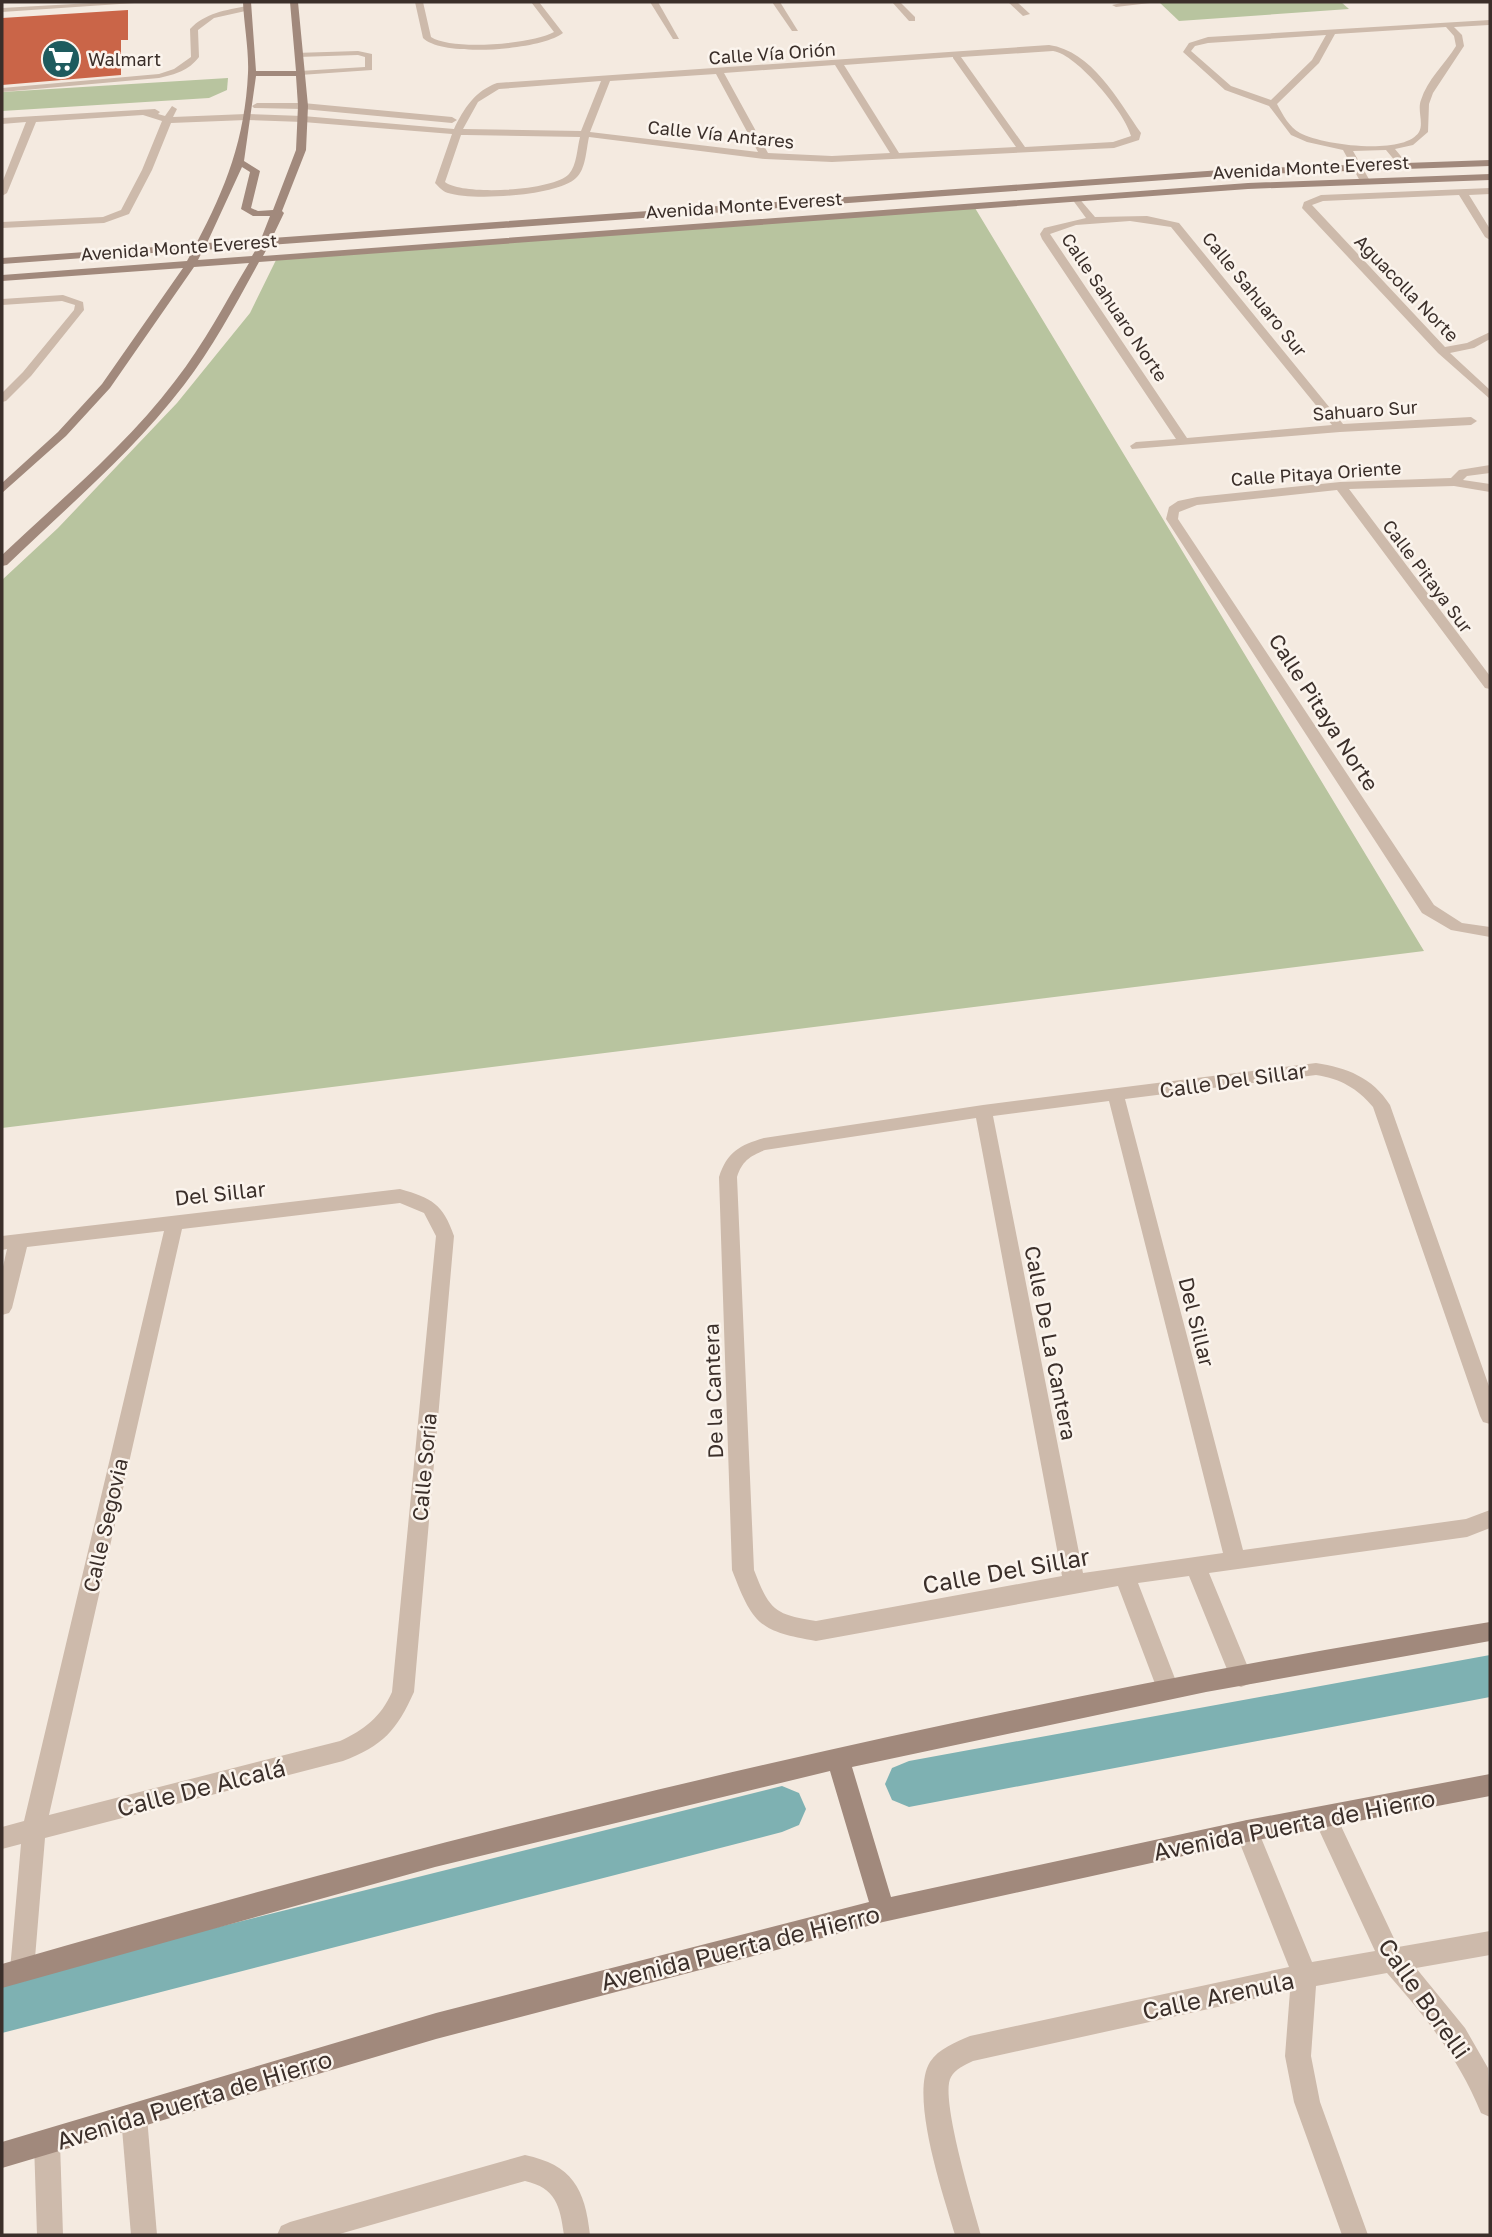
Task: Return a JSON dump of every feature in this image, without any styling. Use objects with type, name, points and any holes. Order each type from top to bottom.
[{"type":"street","points":[[2,562],[136,434],[179,384],[211,338],[265,243],[301,150],[303,106],[294,2]]},
{"type":"street","points":[[419,2],[427,38],[438,45],[476,46],[540,41],[556,37],[559,33],[535,2]]},
{"type":"street","points":[[654,2],[676,37]]},
{"type":"street","points":[[776,2],[795,29]]},
{"type":"street","points":[[896,2],[912,19]]},
{"type":"street","points":[[1012,2],[1026,14]]},
{"type":"street","points":[[1116,5],[1154,2]]},
{"type":"street","points":[[2,489],[62,434],[106,386],[191,263],[239,162],[253,73],[247,5]]},
{"type":"street","points":[[1448,25],[1458,35],[1460,46],[1423,103],[1424,130],[1419,138],[1388,147],[1347,148],[1297,135],[1287,127],[1272,104],[1237,92],[1218,81],[1186,52],[1190,45],[1208,40],[1489,22]]},
{"type":"street","points":[[1272,104],[1310,68],[1332,32]]},
{"type":"street","name":"Calle Vía Orión","points":[[463,121],[480,93],[486,89],[1060,49],[1076,59],[1110,96],[1136,133],[1136,138]]},
{"type":"street","points":[[956,56],[1023,150]]},
{"type":"street","points":[[839,64],[897,158]]},
{"type":"street","points":[[253,73],[300,73]]},
{"type":"street","points":[[720,73],[765,156]]},
{"type":"street","points":[[463,121],[440,183],[451,191],[539,188],[567,182],[576,172],[586,131],[594,117],[607,79]]},
{"type":"street","name":"Calle Vía Antares","points":[[247,112],[303,106],[586,131],[765,156],[832,159],[897,158],[1114,145],[1136,138]]},
{"type":"street","points":[[2,121],[173,109],[247,112]]},
{"type":"street","points":[[2,225],[104,220],[125,212],[147,170],[173,109]]},
{"type":"street","points":[[145,113],[168,120],[247,112]]},
{"type":"street","name":"Calle Vía Antares","points":[[247,112],[459,131],[586,131]]},
{"type":"street","points":[[2,193],[32,119]]},
{"type":"street","points":[[1388,147],[1404,166]]},
{"type":"street","points":[[1347,148],[1365,181]]},
{"type":"street","points":[[239,162],[255,171],[246,209],[257,214],[278,213]]},
{"type":"street","name":"Avenida Monte Everest","points":[[2,261],[1235,172],[1490,163]]},
{"type":"street","name":"Avenida Monte Everest","points":[[2,278],[1077,199],[1365,181],[1490,177]]},
{"type":"street","points":[[1068,185],[1077,199]]},
{"type":"street","points":[[1490,191],[1462,192],[1490,237]]},
{"type":"street","name":"Aguacolla Norte","points":[[1462,192],[1348,196],[1311,201],[1307,208],[1441,351],[1490,396]]},
{"type":"street","points":[[1108,197],[1122,219]]},
{"type":"street","name":"Calle Sahuaro Norte","points":[[1077,199],[1093,221]]},
{"type":"street","name":"Calle Sahuaro Sur","points":[[1108,220],[1158,219],[1181,229],[1340,429]]},
{"type":"street","name":"Calle Sahuaro Norte","points":[[1108,220],[1053,228],[1045,234],[1184,442]]},
{"type":"street","points":[[1441,351],[1470,346],[1490,335]]},
{"type":"street","name":"Sahuaro Sur","points":[[1136,446],[1471,421]]},
{"type":"street","name":"Calle Pitaya Oriente","points":[[1454,482],[1463,472],[1490,469]]},
{"type":"street","name":"Calle Pitaya Oriente","points":[[1182,504],[1340,486],[1454,482],[1490,488]]},
{"type":"street","name":"Calle Pitaya Sur","points":[[1340,486],[1490,685]]},
{"type":"street","name":"Calle Pitaya Norte","points":[[1182,504],[1173,510],[1172,519],[1428,909],[1443,921],[1464,929],[1490,932]]},
{"type":"street","name":"Calle Del Sillar","points":[[746,1150],[764,1144],[983,1111],[1316,1069],[1345,1073],[1366,1087],[1381,1105],[1490,1416]]},
{"type":"street","name":"Del Sillar","points":[[1116,1096],[1235,1559]]},
{"type":"street","name":"Calle De La Cantera","points":[[983,1111],[1074,1583]]},
{"type":"street","name":"De la Cantera","points":[[746,1150],[732,1160],[728,1177],[743,1570],[756,1603],[780,1625]]},
{"type":"street","name":"Del Sillar","points":[[10,1241],[400,1196],[424,1201],[438,1216]]},
{"type":"street","name":"Calle Soria","points":[[393,1718],[403,1692],[445,1236],[438,1216]]},
{"type":"street","name":"Calle Segovia","points":[[12,1973],[34,1828],[175,1221]]},
{"type":"street","points":[[2,1308],[10,1241]]},
{"type":"street","name":"Calle Del Sillar","points":[[780,1625],[816,1631],[1074,1583],[1467,1528],[1490,1519]]},
{"type":"street","points":[[1195,1565],[1241,1677]]},
{"type":"street","points":[[1125,1576],[1168,1689]]},
{"type":"street","points":[[12,1973],[311,1886],[838,1759],[1168,1689],[1490,1631]]},
{"type":"street","name":"Calle De Alcalá","points":[[2,1838],[343,1751],[371,1738],[393,1718]]},
{"type":"street","points":[[838,1759],[883,1910]]},
{"type":"street","name":"Avenida Puerta de Hierro","points":[[2,2155],[436,2026],[883,1910],[1247,1831],[1490,1785]]},
{"type":"street","name":"Calle Borelli","points":[[1325,1816],[1391,1959],[1456,2037],[1479,2077],[1490,2104]]},
{"type":"street","points":[[1247,1831],[1305,1976],[1299,2019],[1300,2067],[1307,2102],[1355,2235]]},
{"type":"street","name":"Calle Arenula","points":[[968,2235],[935,2100],[936,2076],[950,2059],[971,2049],[1305,1976],[1490,1942]]},
{"type":"street","points":[[134,2117],[144,2235]]},
{"type":"street","points":[[47,2143],[50,2235]]},
{"type":"street","points":[[290,2235],[525,2168],[549,2174],[565,2192],[575,2219],[577,2235]]},
{"type":"lane","points":[[2,10],[85,3],[145,2]]},
{"type":"lane","points":[[2,90],[131,80],[177,71],[195,57],[194,29],[199,23],[247,5]]},
{"type":"lane","points":[[298,55],[358,53],[369,56],[369,68],[365,69],[300,73]]},
{"type":"lane","points":[[2,302],[64,298],[80,304],[79,310],[2,399]]},
{"type":"lane","points":[[2,384],[17,383]]},
{"type":"green space","points":[[1159,2],[1341,2],[1349,9],[1179,21]]},
{"type":"green space","points":[[228,78],[227,90],[209,98],[2,111],[2,92]]},
{"type":"green space","points":[[975,208],[1424,951],[2,1128],[2,580],[58,528],[177,403],[250,313],[276,260]]},
{"type":"building","name":"Walmart","points":[[128,10],[128,40],[121,40],[121,75],[2,85],[2,18]]},
{"type":"waterway","points":[[909,1784],[1490,1676]]},
{"type":"waterway","points":[[2,2007],[782,1809]]},
{"type":"place","name":"Walmart","points":[[61,59]]}]
